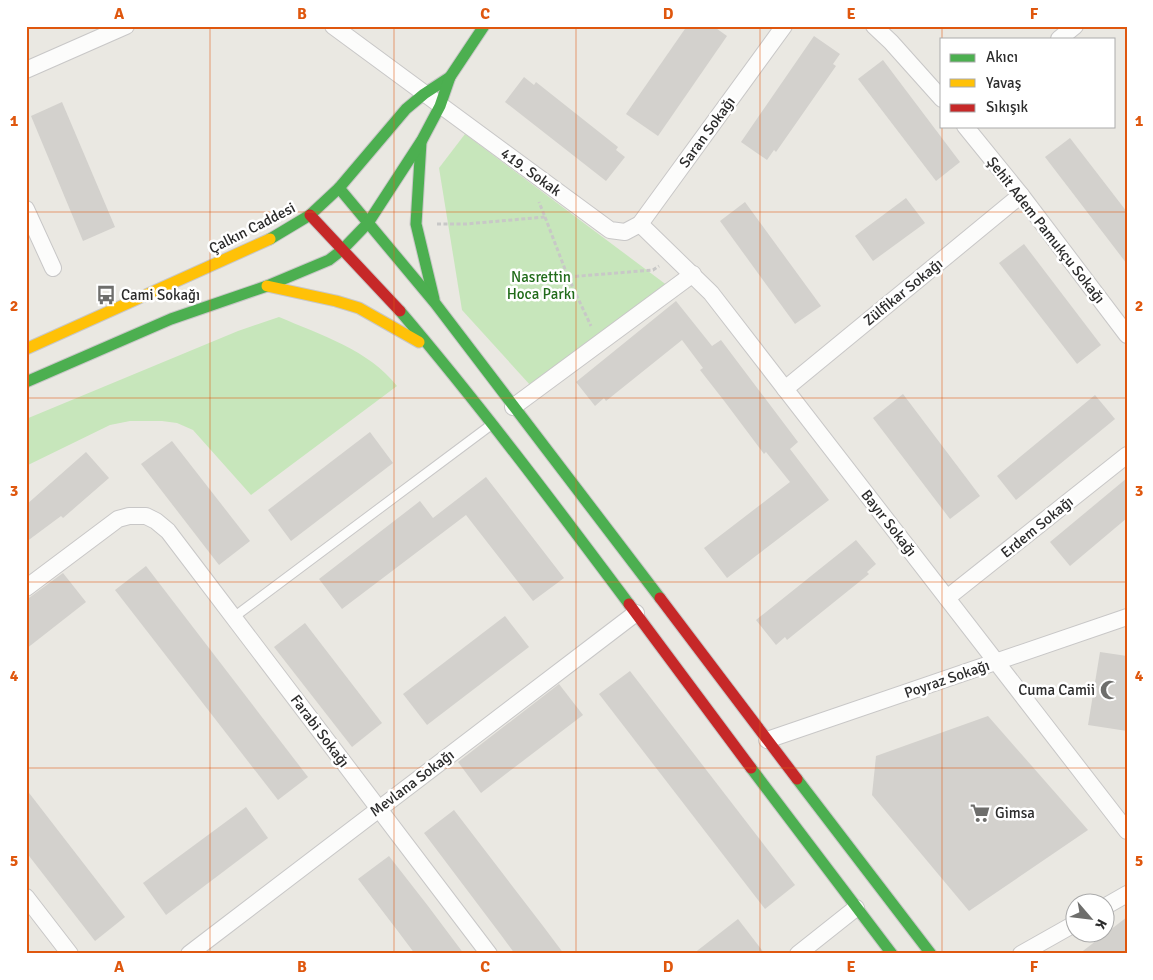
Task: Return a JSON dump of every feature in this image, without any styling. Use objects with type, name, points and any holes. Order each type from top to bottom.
[{"type":"main road","name":"Çalkın Caddesi","points":[[26,382],[171,319],[267,286],[329,260],[342,250],[368,223],[422,140],[440,106],[450,77],[484,26]]},
{"type":"main road","name":"Çalkın Caddesi","points":[[26,349],[274,237],[310,215],[339,188],[406,109],[424,94],[450,77]]},
{"type":"main road","name":"Çalkın Caddesi","points":[[422,140],[416,224],[435,303]]},
{"type":"main road","points":[[339,188],[435,303],[931,954]]},
{"type":"main road","points":[[310,215],[392,301],[492,424],[892,954]]},
{"type":"main road","points":[[267,286],[359,308],[435,352]]},
{"type":"street","points":[[26,69],[126,26]]},
{"type":"street","name":"419. Sokak","points":[[332,26],[610,230],[625,232]]},
{"type":"street","name":"Saran Sokağı","points":[[625,232],[640,224],[784,26]]},
{"type":"street","points":[[874,26],[891,42],[940,97]]},
{"type":"street","points":[[1060,38],[1075,26]]},
{"type":"street","name":"Şehit Adem Pamukçu Sokağı","points":[[967,128],[1125,328]]},
{"type":"street","name":"Zülfikar Sokağı","points":[[785,389],[1020,195]]},
{"type":"street","points":[[26,209],[53,268]]},
{"type":"street","name":"Bayır Sokağı","points":[[640,224],[694,274],[711,293],[1127,831]]},
{"type":"street","points":[[513,407],[694,274]]},
{"type":"street","name":"Erdem Sokağı","points":[[947,598],[1127,455]]},
{"type":"street","name":"Farabi Sokağı","points":[[26,588],[113,522],[129,516],[146,516],[168,530],[488,954]]},
{"type":"street","name":"Mevlana Sokağı","points":[[189,954],[636,613]]},
{"type":"street","name":"Poyraz Sokağı","points":[[767,740],[1127,617]]},
{"type":"street","points":[[1116,900],[1127,894]]},
{"type":"street","points":[[26,897],[70,954]]},
{"type":"street","points":[[798,954],[856,908]]},
{"type":"street","points":[[1021,954],[1066,929]]},
{"type":"lane","points":[[234,617],[492,424]]},
{"type":"path","points":[[534,198],[541,204],[568,277],[599,344]]},
{"type":"path","points":[[416,224],[466,224],[545,216]]},
{"type":"path","points":[[568,277],[653,270],[674,256]]},
{"type":"green space","name":"Nasrettin Hoca Parkı","points":[[465,134],[668,286],[531,386],[462,310],[439,168]]},
{"type":"green space","points":[[279,317],[327,337],[358,353],[386,373],[397,386],[251,495],[193,430],[177,423],[162,421],[130,421],[110,425],[26,466],[26,419],[238,331]]},
{"type":"building","points":[[687,26],[713,26],[727,36],[658,136],[626,114]]},
{"type":"building","points":[[814,36],[840,54],[833,64],[836,66],[776,152],[774,150],[767,160],[741,142]]},
{"type":"building","points":[[883,60],[960,162],[936,181],[858,79]]},
{"type":"building","points":[[524,77],[534,85],[536,82],[618,147],[616,150],[625,157],[606,181],[505,102]]},
{"type":"building","points":[[62,102],[115,227],[83,241],[31,116]]},
{"type":"building","points":[[1070,138],[1127,212],[1127,264],[1045,157]]},
{"type":"building","points":[[906,198],[925,223],[873,261],[855,236]]},
{"type":"building","points":[[745,202],[821,306],[795,324],[720,221]]},
{"type":"building","points":[[1024,244],[1101,345],[1077,364],[999,263]]},
{"type":"building","points":[[676,301],[712,346],[721,340],[798,442],[790,449],[829,500],[727,578],[704,548],[790,482],[766,452],[764,454],[700,370],[703,368],[682,340],[606,401],[604,398],[595,406],[576,382]]},
{"type":"building","points":[[903,394],[980,496],[950,519],[873,418]]},
{"type":"building","points":[[1095,395],[1115,419],[1016,500],[997,476]]},
{"type":"building","points":[[370,432],[393,463],[291,541],[268,510]]},
{"type":"building","points":[[172,441],[250,541],[219,565],[141,464]]},
{"type":"building","points":[[86,452],[109,478],[63,518],[61,516],[26,542],[26,505]]},
{"type":"building","points":[[486,477],[564,578],[533,601],[466,515],[342,609],[319,579],[420,501],[433,518]]},
{"type":"building","points":[[1127,478],[1127,518],[1070,566],[1050,542]]},
{"type":"building","points":[[856,540],[876,564],[867,572],[869,574],[787,640],[785,637],[776,645],[756,620]]},
{"type":"building","points":[[146,566],[308,777],[278,800],[115,590]]},
{"type":"building","points":[[63,573],[86,602],[26,649],[26,600]]},
{"type":"building","points":[[505,616],[529,647],[427,725],[403,694]]},
{"type":"building","points":[[305,623],[382,723],[352,747],[274,647]]},
{"type":"building","name":"Cuma Camii","points":[[1100,652],[1127,656],[1127,731],[1088,725]]},
{"type":"building","points":[[630,671],[795,885],[765,909],[599,694]]},
{"type":"building","points":[[559,684],[583,715],[481,793],[458,762]]},
{"type":"building","name":"Gimsa","points":[[988,716],[1088,830],[969,911],[872,795],[876,756]]},
{"type":"building","points":[[26,789],[125,917],[95,941],[26,852]]},
{"type":"building","points":[[246,807],[268,838],[166,915],[143,883]]},
{"type":"building","points":[[454,810],[564,954],[515,954],[424,833]]},
{"type":"building","points":[[389,856],[464,954],[415,954],[358,879]]},
{"type":"building","points":[[1127,917],[1127,954],[1079,954],[1095,942],[1116,942],[1116,925]]},
{"type":"building","points":[[738,919],[765,954],[693,954]]},
{"type":"traffic: fast","points":[[26,382],[171,319],[267,286],[329,260],[342,250],[368,223],[422,140],[440,106],[450,77],[484,26]]},
{"type":"traffic: fast","points":[[270,239],[310,215],[339,188],[406,109],[424,94],[450,77]]},
{"type":"traffic: fast","points":[[421,142],[416,224],[434,299]]},
{"type":"traffic: fast","points":[[339,188],[435,303],[660,598]]},
{"type":"traffic: fast","points":[[400,311],[488,419],[629,604]]},
{"type":"traffic: fast","points":[[751,768],[892,954]]},
{"type":"traffic: fast","points":[[797,779],[931,954]]},
{"type":"traffic: slow","points":[[26,349],[270,239]]},
{"type":"traffic: slow","points":[[267,286],[359,308],[419,342]]},
{"type":"traffic: jam","points":[[310,215],[400,311]]},
{"type":"traffic: jam","points":[[660,598],[797,779]]},
{"type":"traffic: jam","points":[[629,604],[751,768]]},
{"type":"place","name":"Cami Sokağı","points":[[106,295]]},
{"type":"place","name":"Cuma Camii","points":[[1110,690]]},
{"type":"place","name":"Gimsa","points":[[980,813]]}]
